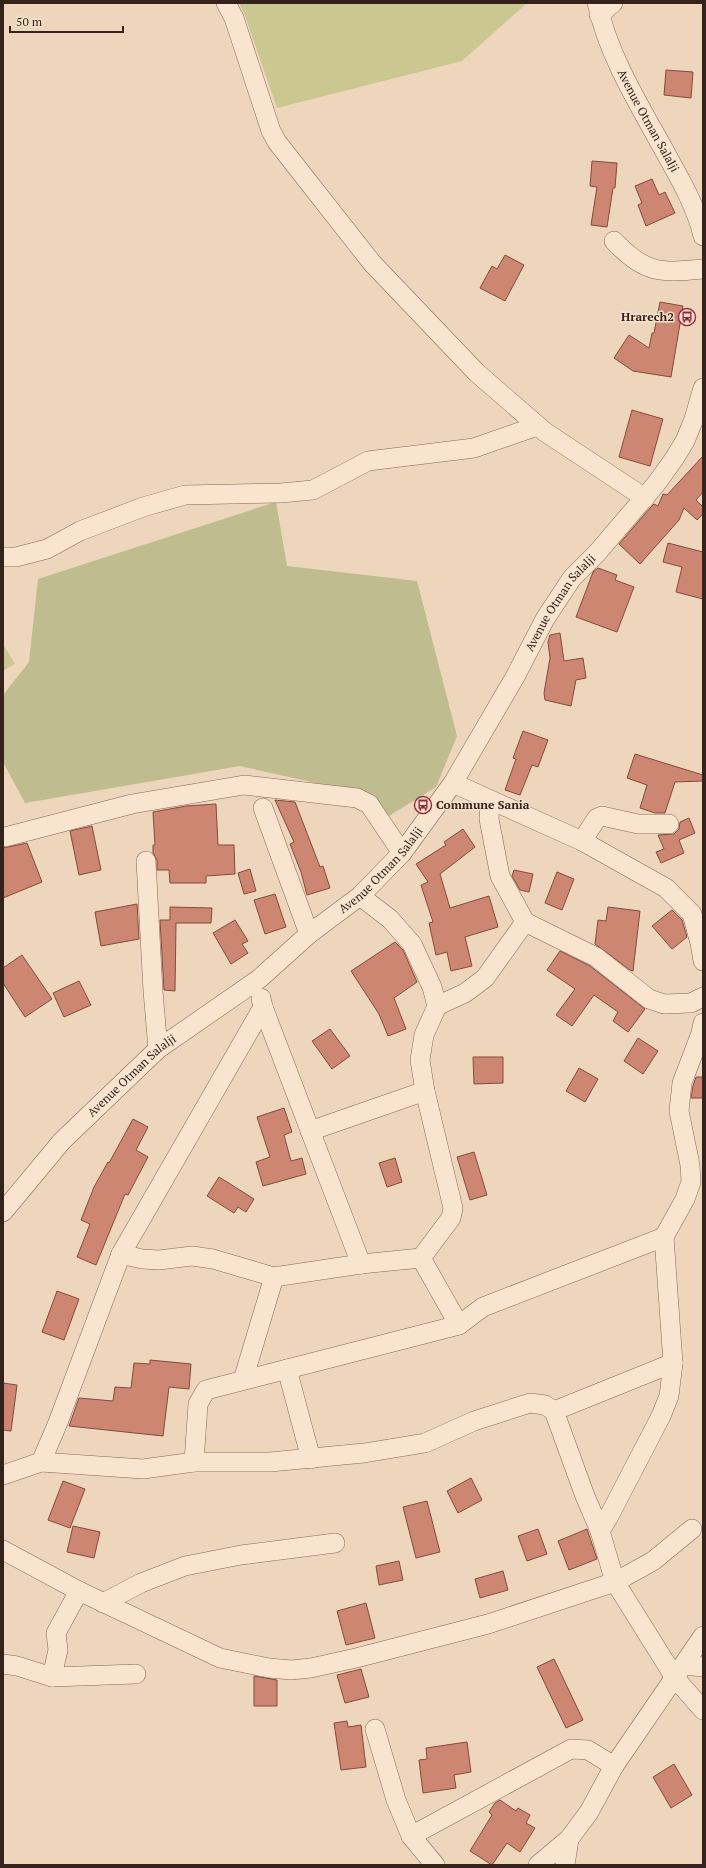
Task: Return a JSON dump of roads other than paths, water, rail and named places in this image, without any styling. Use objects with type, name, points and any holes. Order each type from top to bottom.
[{"type":"street","points":[[226,3],[234,18],[271,131],[277,142],[372,263],[477,373],[537,426],[645,498]]},
{"type":"street","name":"Avenue Otman Salalji","points":[[603,7],[609,42],[626,78],[680,178],[696,200],[703,236]]},
{"type":"street","points":[[614,241],[635,260],[660,272],[703,269]]},
{"type":"street","name":"Avenue Otman Salalji","points":[[3,1212],[62,1141],[158,1049],[259,979],[309,934],[360,896],[402,853],[453,783],[515,677],[545,619],[572,578],[597,553],[645,498],[674,459],[685,441],[694,419],[703,388]]},
{"type":"street","points":[[3,557],[16,557],[47,549],[80,531],[143,506],[186,495],[281,493],[313,490],[368,461],[474,448],[537,426]]},
{"type":"street","points":[[685,441],[703,437]]},
{"type":"street","points":[[453,783],[582,841],[666,888],[698,909],[700,943],[703,961]]},
{"type":"street","points":[[5,837],[132,804],[244,785],[357,798],[369,804],[402,853]]},
{"type":"street","points":[[490,800],[488,819],[500,876],[525,922],[596,957],[649,999],[664,1004],[671,1004],[691,1003],[703,997]]},
{"type":"street","points":[[263,808],[309,934]]},
{"type":"street","points":[[582,841],[597,818],[602,816],[638,824],[669,824]]},
{"type":"street","points":[[146,861],[153,991],[158,1049]]},
{"type":"street","points":[[121,1254],[142,1259],[159,1260],[192,1256],[206,1258],[274,1277],[361,1264],[421,1258],[449,1222],[453,1208],[425,1091],[420,1060],[424,1035],[437,1006],[430,981],[412,944],[390,919],[360,896]]},
{"type":"street","points":[[437,1006],[465,993],[485,978],[525,922]]},
{"type":"street","points":[[259,979],[263,1007],[361,1264]]},
{"type":"street","points":[[41,1462],[57,1425],[121,1254],[263,1007]]},
{"type":"street","points":[[600,1531],[661,1416],[669,1396],[673,1363],[664,1237],[685,1200],[690,1182],[690,1165],[679,1111],[682,1083],[701,1033],[703,1023]]},
{"type":"street","points":[[310,1131],[425,1091]]},
{"type":"street","points":[[194,1462],[198,1404],[200,1398],[206,1390],[459,1325],[483,1307],[664,1237]]},
{"type":"street","points":[[421,1258],[459,1325]]},
{"type":"street","points":[[243,1380],[274,1277]]},
{"type":"street","points":[[554,1411],[673,1363]]},
{"type":"street","points":[[287,1369],[311,1459]]},
{"type":"street","points":[[3,1475],[41,1462],[143,1469],[194,1462],[270,1462],[364,1453],[425,1443],[474,1421],[530,1403],[545,1404],[554,1411],[585,1496],[600,1531],[615,1582],[679,1671],[703,1710]]},
{"type":"street","points":[[3,1550],[103,1603],[220,1658],[269,1668],[291,1670],[310,1668],[350,1660],[488,1624],[615,1582],[653,1561],[692,1529]]},
{"type":"street","points":[[103,1603],[140,1583],[185,1566],[241,1555],[335,1543]]},
{"type":"street","points":[[52,1678],[58,1650],[56,1634],[79,1591]]},
{"type":"street","points":[[538,1865],[569,1839],[589,1812],[614,1766],[703,1636]]},
{"type":"street","points":[[3,1664],[52,1678],[136,1674]]},
{"type":"street","points":[[679,1671],[703,1667]]},
{"type":"street","points":[[375,1729],[396,1800],[411,1836],[435,1865]]},
{"type":"street","points":[[411,1836],[571,1749],[583,1748],[614,1766]]},
{"type":"street","points":[[565,1865],[569,1839]]},
{"type":"place","name":"Hrarech2","points":[[687,317]]},
{"type":"place","name":"Commune Sania","points":[[423,805]]}]
